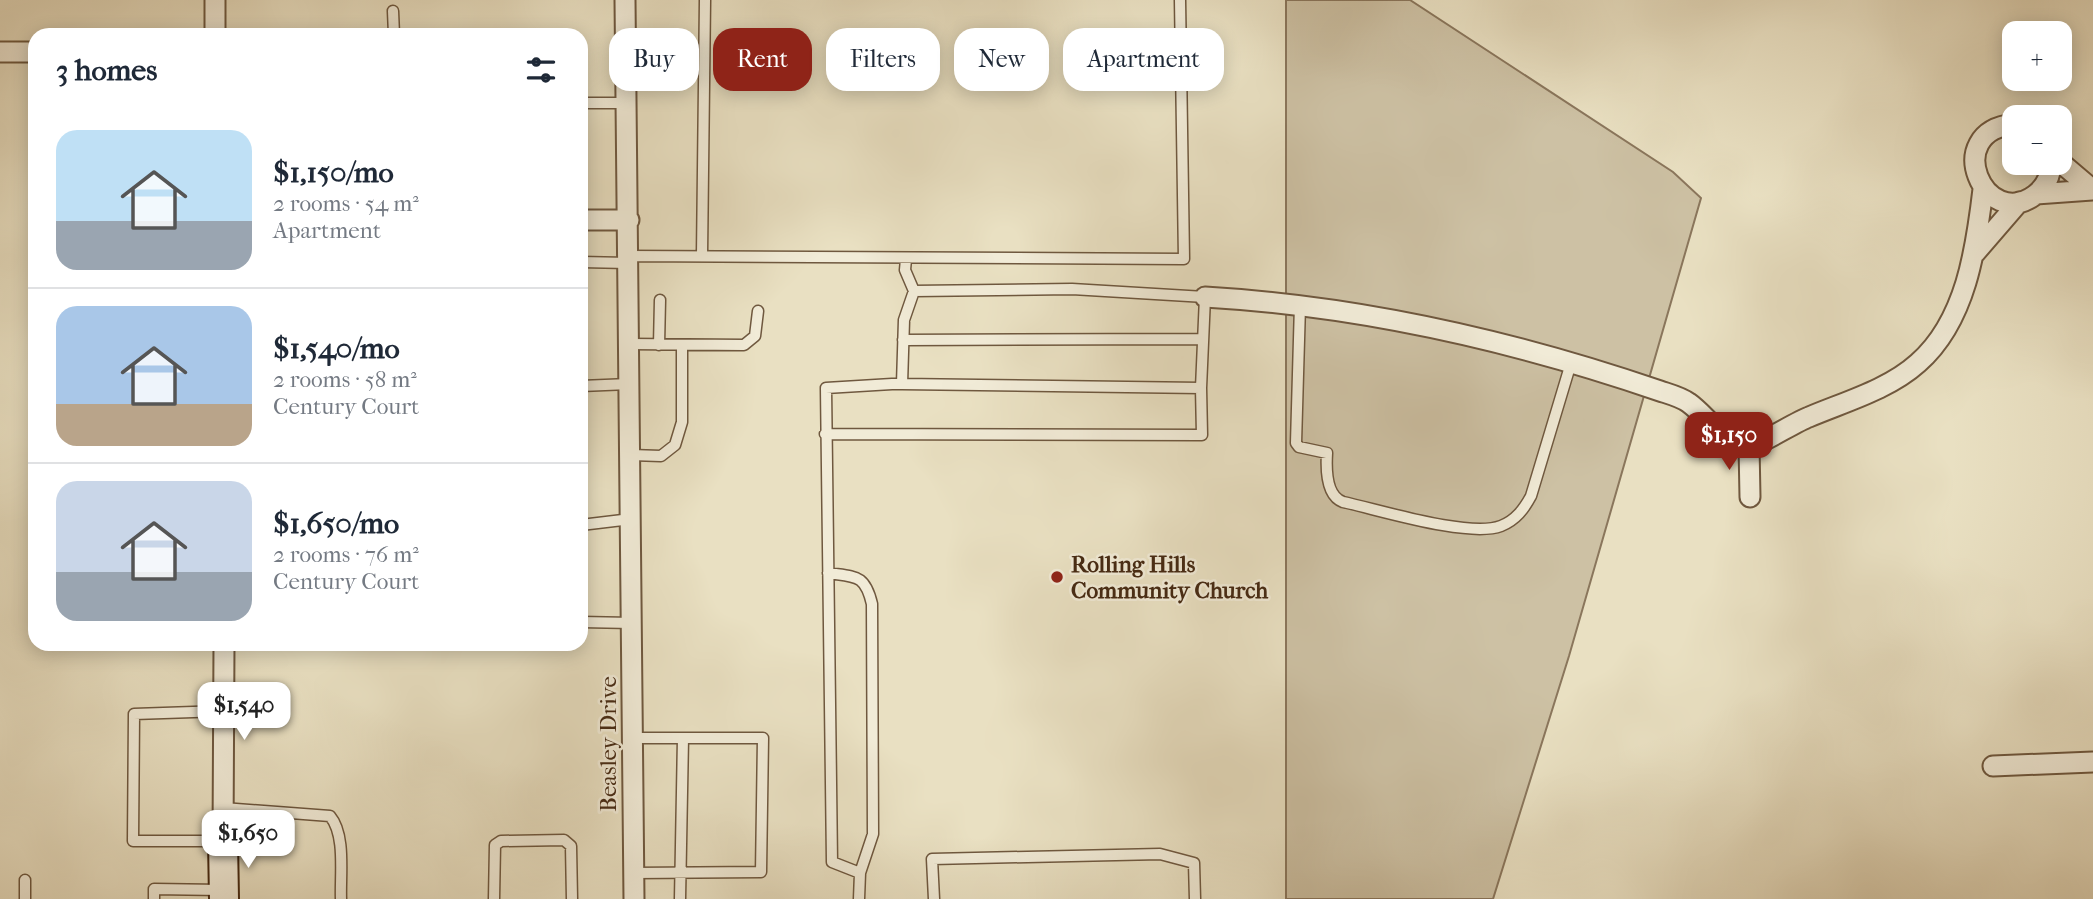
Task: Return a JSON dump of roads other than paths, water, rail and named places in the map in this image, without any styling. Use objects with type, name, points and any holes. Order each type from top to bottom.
[{"type":"main road","points":[[223,841],[224,895]]},
{"type":"street","points":[[211,0],[214,28]]},
{"type":"street","name":"Beasley Drive","points":[[625,0],[634,899]]},
{"type":"street","points":[[0,52],[28,52]]},
{"type":"street","points":[[2002,128],[1990,131],[1976,151],[1976,177],[1983,189],[1993,197],[2027,198],[2093,190]]},
{"type":"street","points":[[2072,172],[2093,190]]},
{"type":"street","points":[[1975,253],[2049,175]]},
{"type":"street","points":[[1205,297],[1300,306],[1451,332],[1571,363],[1686,401],[1734,443],[1749,446],[1762,443],[1794,423],[1873,390],[1918,363],[1939,338],[1951,318],[1975,253],[1983,189]]},
{"type":"street","points":[[588,220],[629,220]]},
{"type":"street","points":[[1749,446],[1750,497]]},
{"type":"street","points":[[223,841],[224,651]]},
{"type":"street","points":[[1993,766],[2093,762]]},
{"type":"lane","points":[[702,255],[705,0]]},
{"type":"lane","points":[[588,262],[702,255],[796,259],[1184,259],[1181,0]]},
{"type":"lane","points":[[393,11],[394,28]]},
{"type":"lane","points":[[588,103],[627,103]]},
{"type":"lane","points":[[902,384],[904,320],[914,291],[905,270],[906,259]]},
{"type":"lane","points":[[825,434],[1202,435],[1205,297],[1072,289],[914,291]]},
{"type":"lane","points":[[659,345],[660,300]]},
{"type":"lane","points":[[1300,306],[1296,443],[1299,447],[1327,453],[1326,467],[1336,500],[1477,531],[1505,525],[1523,510],[1531,496],[1571,363]]},
{"type":"lane","points":[[630,345],[744,345],[755,337],[758,312]]},
{"type":"lane","points":[[904,340],[1203,339]]},
{"type":"lane","points":[[631,455],[661,456],[676,445],[681,422],[682,345]]},
{"type":"lane","points":[[588,386],[630,384]]},
{"type":"lane","points":[[860,873],[832,862],[826,388],[902,384],[1201,388]]},
{"type":"lane","points":[[588,524],[631,519]]},
{"type":"lane","points":[[828,573],[859,577],[868,587],[872,604],[873,834],[860,873],[859,899]]},
{"type":"lane","points":[[588,622],[632,623]]},
{"type":"lane","points":[[223,710],[134,714],[133,841],[223,841]]},
{"type":"lane","points":[[633,738],[763,738],[761,872],[634,873]]},
{"type":"lane","points":[[680,899],[683,738]]},
{"type":"lane","points":[[223,808],[330,816],[335,821],[339,842],[341,899]]},
{"type":"lane","points":[[494,899],[495,845],[501,841],[564,840],[570,846],[572,899]]},
{"type":"lane","points":[[934,899],[932,859],[1160,854],[1194,863],[1195,899]]},
{"type":"lane","points":[[24,880],[25,899]]},
{"type":"lane","points":[[154,899],[154,889],[224,895]]},
{"type":"place","name":"Rolling Hills Community Church","points":[[1057,577]]}]
